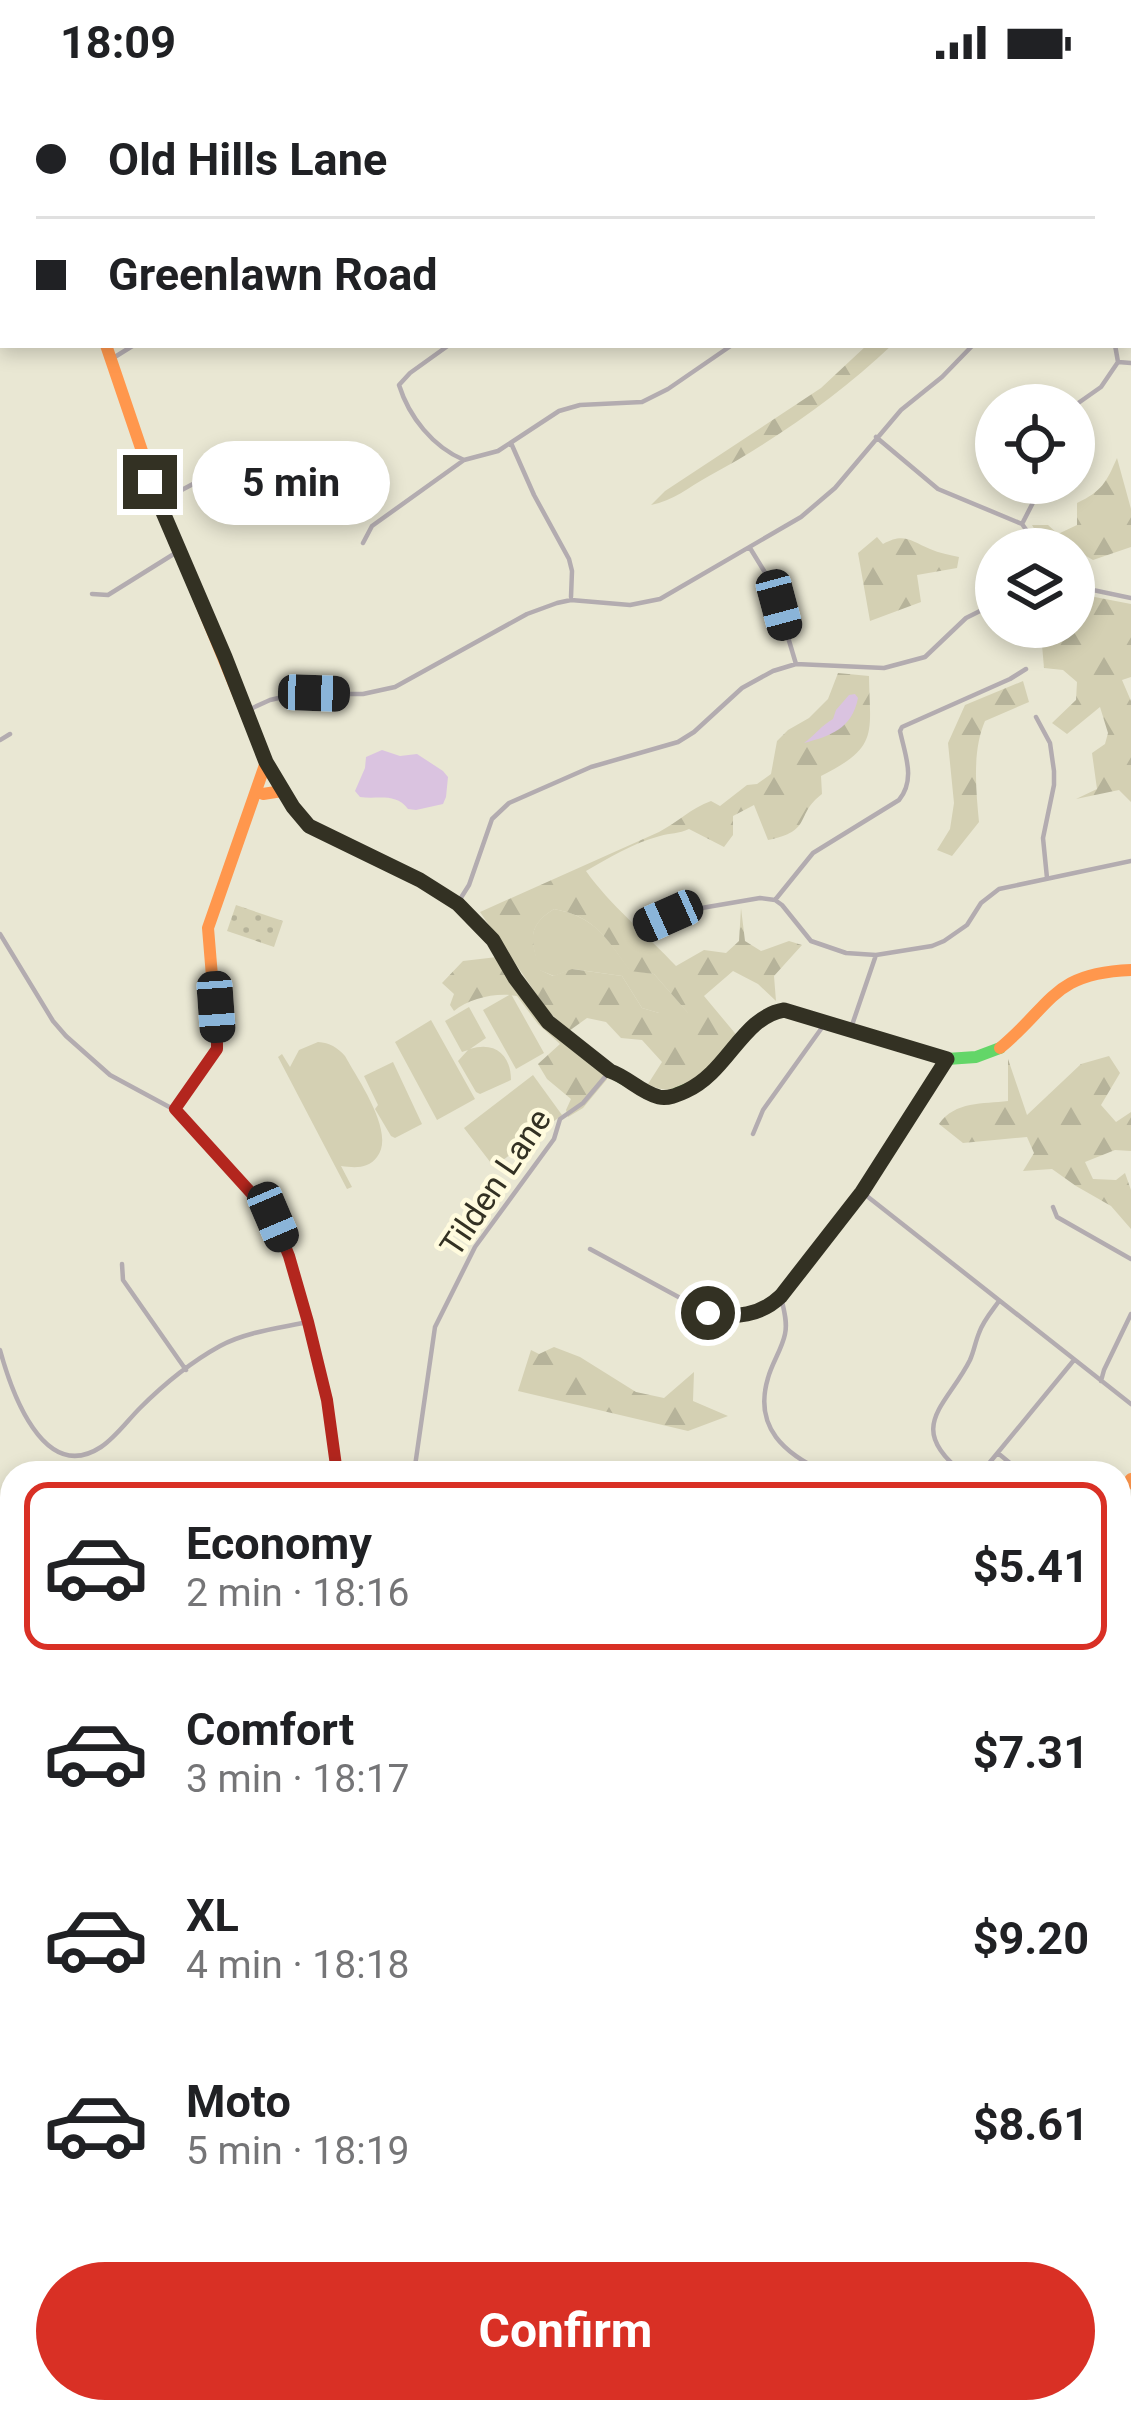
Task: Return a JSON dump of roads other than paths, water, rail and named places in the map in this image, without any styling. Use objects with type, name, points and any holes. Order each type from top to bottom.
[{"type":"main road","points":[[108,352],[138,450],[178,552],[282,791],[309,826],[420,880],[458,904],[493,940],[548,1022],[610,1071],[652,1094],[674,1096],[715,1073],[752,1026],[784,1010],[964,1060],[993,1053],[1064,984],[1099,972],[1131,970]]},
{"type":"main road","points":[[266,762],[208,928],[217,1049],[176,1109],[273,1217],[308,1322],[335,1461]]},
{"type":"main road","points":[[256,791],[282,791]]},
{"type":"street","points":[[445,348],[399,385],[428,436],[464,460]]},
{"type":"street","points":[[364,543],[372,526],[464,460],[488,455],[571,406],[642,402],[728,348]]},
{"type":"street","points":[[246,711],[296,694],[363,694],[395,687],[527,614],[571,600],[630,605],[660,598],[820,503],[901,410],[970,348]]},
{"type":"street","points":[[1095,391],[1118,362],[1115,348]]},
{"type":"street","points":[[1118,362],[1131,363]]},
{"type":"street","points":[[876,437],[938,489],[1025,528]]},
{"type":"street","points":[[511,443],[569,559],[571,600]]},
{"type":"street","points":[[159,502],[261,448]]},
{"type":"street","points":[[1022,524],[1032,504]]},
{"type":"street","points":[[750,548],[772,584],[796,664]]},
{"type":"street","points":[[92,594],[108,595],[178,552]]},
{"type":"street","points":[[1095,590],[1131,598]]},
{"type":"street","points":[[458,904],[492,819],[509,803],[591,767],[678,742],[742,688],[773,671],[796,664],[884,668],[913,662],[975,613]]},
{"type":"street","points":[[776,899],[813,853],[899,800],[908,789],[902,727],[1026,669]]},
{"type":"street","points":[[1036,717],[1050,743],[1054,771],[1043,838],[1047,878]]},
{"type":"street","points":[[0,740],[10,734]]},
{"type":"street","points":[[645,926],[684,911],[749,898],[776,899],[812,941],[846,953],[876,955],[944,941],[967,925],[999,889],[1131,861]]},
{"type":"street","points":[[0,934],[53,1021],[84,1054],[110,1075],[176,1109]]},
{"type":"street","points":[[0,964],[12,955]]},
{"type":"street","points":[[850,1028],[876,955]]},
{"type":"street","points":[[753,1134],[764,1110],[826,1022]]},
{"type":"street","points":[[590,1249],[708,1313],[746,1315],[770,1306],[862,1192],[947,1059]]},
{"type":"street","name":"Tilden Lane","points":[[416,1461],[435,1327],[475,1247],[554,1138],[560,1119],[583,1103],[610,1071]]},
{"type":"street","points":[[862,1192],[1131,1404]]},
{"type":"street","points":[[1053,1207],[1058,1217],[1131,1259]]},
{"type":"street","points":[[122,1264],[123,1280],[186,1370]]},
{"type":"street","points":[[781,1296],[786,1332],[767,1380],[766,1411],[779,1443],[801,1461]]},
{"type":"street","points":[[951,1461],[941,1451],[934,1418],[969,1363],[983,1323],[1000,1301]]},
{"type":"street","points":[[1101,1381],[1131,1314]]},
{"type":"street","points":[[0,1350],[36,1435],[57,1451],[83,1455],[101,1447],[154,1395],[223,1344],[308,1322]]},
{"type":"street","points":[[991,1461],[1075,1360]]},
{"type":"street","points":[[998,1453],[1008,1461]]}]
